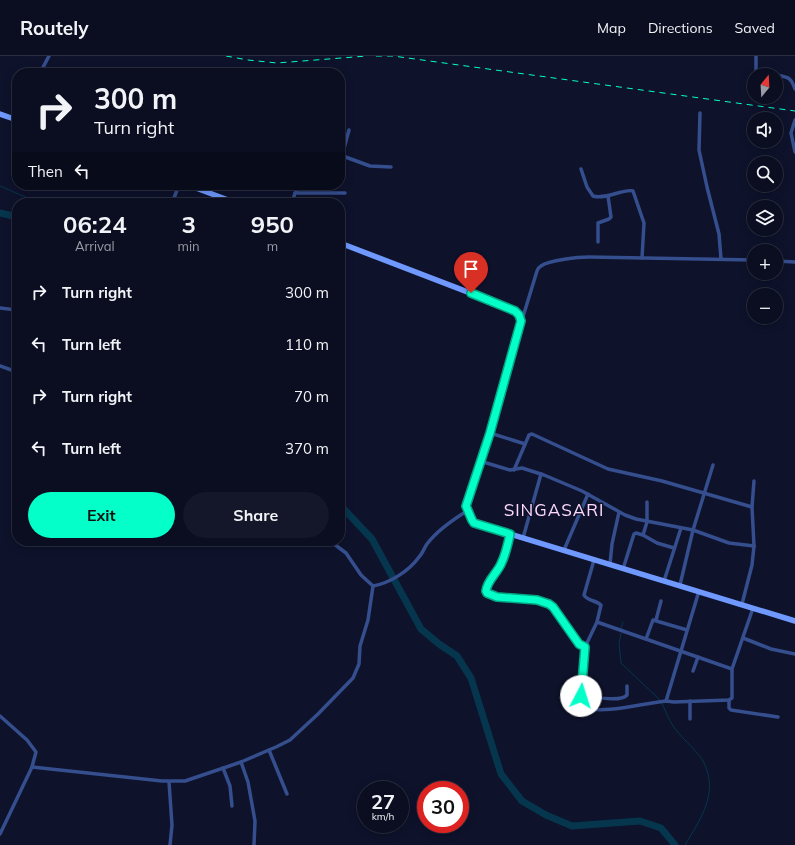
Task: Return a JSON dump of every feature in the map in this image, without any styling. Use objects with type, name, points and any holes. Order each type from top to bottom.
[{"type":"street","points":[[43,68],[49,56]]},
{"type":"street","points":[[756,56],[756,68]]},
{"type":"street","points":[[783,76],[792,81],[795,89]]},
{"type":"street","points":[[700,113],[699,150],[719,234],[721,259]]},
{"type":"street","points":[[0,114],[12,118]]},
{"type":"street","points":[[795,120],[791,133],[795,152]]},
{"type":"street","points":[[345,143],[349,130]]},
{"type":"street","points":[[345,157],[370,166],[391,167]]},
{"type":"street","points":[[581,169],[591,195],[595,197],[608,196],[628,190],[633,192],[644,223],[642,258]]},
{"type":"street","points":[[201,190],[223,198]]},
{"type":"street","points":[[294,198],[298,190]]},
{"type":"street","points":[[295,194],[345,193]]},
{"type":"street","points":[[598,242],[598,223],[607,220],[610,217],[608,196]]},
{"type":"street","points":[[345,245],[512,309],[517,313],[521,321]]},
{"type":"street","points":[[747,260],[589,257],[576,258],[541,266],[537,271],[521,321],[490,433],[466,506],[467,511],[474,523],[795,621]]},
{"type":"street","points":[[783,262],[795,262]]},
{"type":"street","points":[[0,308],[12,309]]},
{"type":"street","points":[[0,366],[12,370]]},
{"type":"street","points":[[490,433],[525,444]]},
{"type":"street","points":[[514,470],[529,435],[532,434],[608,469],[662,481],[752,507]]},
{"type":"street","points":[[480,461],[504,469],[514,470],[522,468],[542,474],[588,494],[619,512],[636,519],[693,530],[729,542],[754,546]]},
{"type":"street","points":[[680,585],[693,530],[713,465]]},
{"type":"street","points":[[523,538],[542,474]]},
{"type":"street","points":[[742,604],[752,565],[754,546],[752,507],[754,481]]},
{"type":"street","points":[[564,550],[588,494]]},
{"type":"street","points":[[643,535],[647,522],[647,502]]},
{"type":"street","points":[[373,586],[385,582],[403,572],[416,561],[427,545],[442,530],[467,511]]},
{"type":"street","points":[[610,564],[611,547],[619,512]]},
{"type":"street","points":[[664,581],[681,528]]},
{"type":"street","points":[[623,569],[634,534],[636,533],[643,535],[657,543],[674,548]]},
{"type":"street","points":[[510,534],[505,555],[500,566],[488,583],[486,589],[487,593],[497,597],[537,600],[549,604],[553,607],[579,644],[585,647]]},
{"type":"street","points":[[337,546],[346,553],[361,575],[373,586]]},
{"type":"street","points":[[594,560],[584,595],[586,598],[599,602],[601,605],[597,622],[585,647],[581,696],[583,707],[591,709],[614,709],[664,701],[729,700]]},
{"type":"street","points":[[32,767],[169,782],[185,781],[241,762],[290,740],[353,678],[359,664],[360,646],[368,620],[373,586]]},
{"type":"street","points":[[664,701],[699,591]]},
{"type":"street","points":[[646,639],[652,621],[656,620],[661,601]]},
{"type":"street","points":[[753,608],[732,669],[732,698],[729,700],[729,708],[731,710],[778,717]]},
{"type":"street","points":[[656,620],[687,630]]},
{"type":"street","points":[[597,622],[732,669]]},
{"type":"street","points":[[743,638],[771,649],[795,654]]},
{"type":"street","points":[[693,671],[698,658]]},
{"type":"street","points":[[581,696],[598,698],[624,698],[627,695],[627,686]]},
{"type":"street","points":[[690,701],[690,719]]},
{"type":"street","points":[[0,716],[36,752],[32,767],[0,834]]},
{"type":"street","points":[[269,750],[287,794]]},
{"type":"street","points":[[241,762],[248,782],[256,821],[254,845]]},
{"type":"street","points":[[223,768],[230,786],[232,806]]},
{"type":"street","points":[[169,782],[172,825],[170,845]]},
{"type":"waterway","points":[[0,186],[27,198]]},
{"type":"waterway","points":[[0,213],[12,216]]},
{"type":"waterway","points":[[345,510],[372,539],[421,629],[439,644],[457,656],[471,678],[501,774],[522,801],[546,815],[572,826],[640,821],[661,828],[675,845]]},
{"type":"waterway","points":[[621,629],[623,622]]},
{"type":"waterway","points":[[621,633],[619,644],[621,663],[660,700]]},
{"type":"waterway","points":[[662,703],[674,727],[696,751],[704,763],[708,774],[709,796],[706,806],[702,816],[685,845]]},
{"type":"railway","points":[[226,56],[277,63],[367,56]]},
{"type":"railway","points":[[376,56],[393,56],[795,111]]},
{"type":"district","name":"SINGASARI","points":[[554,509]]},
{"type":"route","points":[[471,293],[512,309],[519,315],[521,321],[490,433],[466,506],[467,511],[474,523],[510,534],[505,555],[500,566],[488,583],[486,591],[492,596],[543,602],[553,607],[579,644],[585,647],[580,690],[581,696]]}]
